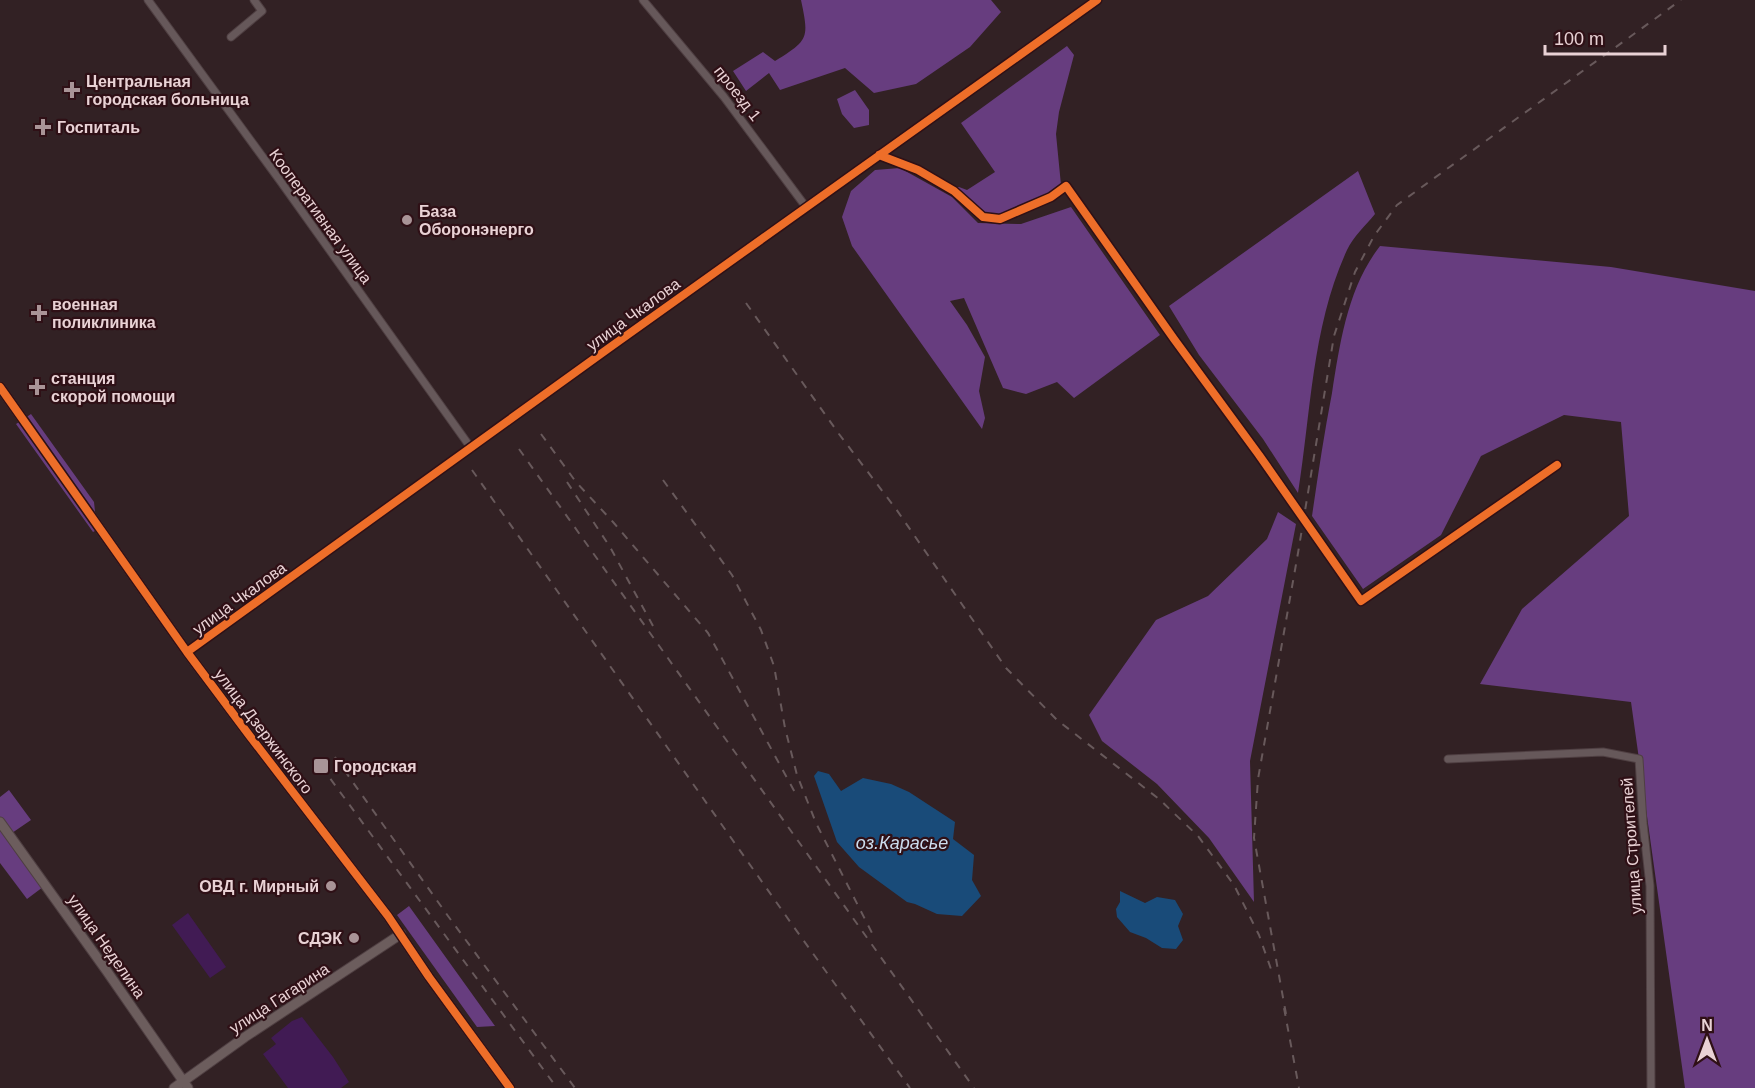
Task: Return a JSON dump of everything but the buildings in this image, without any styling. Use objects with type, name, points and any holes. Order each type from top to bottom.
[{"type":"street","name":"Кооперативная улица","points":[[148,0],[471,448]]},
{"type":"street","points":[[231,37],[262,11],[254,0]]},
{"type":"street","name":"проезд 1","points":[[644,0],[724,97],[806,207]]},
{"type":"street","name":"улица Чкалова","points":[[188,652],[1097,0]]},
{"type":"street","points":[[879,155],[918,170],[954,190],[983,217],[1000,219],[1051,196],[1066,186],[1174,339],[1260,455],[1361,601],[1557,465]]},
{"type":"street","name":"улица Дзержинского","points":[[0,387],[188,652],[401,934],[429,977],[510,1088]]},
{"type":"street","name":"улица Строителей","points":[[1448,759],[1603,752],[1639,759],[1650,886],[1651,1088]]},
{"type":"street","name":"улица Неделина","points":[[0,822],[185,1085]]},
{"type":"street","name":"улица Гагарина","points":[[174,1088],[185,1085],[245,1037],[401,934]]},
{"type":"shaded area","points":[[801,0],[991,0],[1001,12],[970,47],[916,84],[874,93],[845,68],[780,90],[769,73],[746,91],[733,71],[763,52],[775,61],[795,48],[804,37],[805,23]]},
{"type":"shaded area","points":[[1067,46],[1074,55],[1059,112],[1056,134],[1061,185],[1035,202],[1012,212],[1002,215],[984,213],[955,188],[967,190],[995,172],[961,123]]},
{"type":"shaded area","points":[[855,90],[869,110],[869,125],[854,128],[842,114],[837,99]]},
{"type":"shaded area","points":[[900,168],[952,197],[978,223],[1021,224],[1071,207],[1160,335],[1074,398],[1057,382],[1026,394],[1003,388],[964,298],[950,301],[985,357],[979,391],[985,418],[982,429],[852,246],[842,217],[851,191],[875,170]]},
{"type":"shaded area","points":[[1358,171],[1375,214],[1347,250],[1326,309],[1314,370],[1298,493],[1263,439],[1199,355],[1169,306]]},
{"type":"shaded area","points":[[1380,246],[1611,267],[1755,291],[1755,1088],[1685,1088],[1631,702],[1480,684],[1522,609],[1629,516],[1621,422],[1564,415],[1481,456],[1441,535],[1363,589],[1312,516],[1338,354],[1347,316],[1360,279]]},
{"type":"shaded area","points":[[31,414],[94,502],[97,530],[93,532],[16,424]]},
{"type":"shaded area","points":[[1278,512],[1296,524],[1250,761],[1254,902],[1209,838],[1157,784],[1102,741],[1089,715],[1156,620],[1208,596],[1267,539]]},
{"type":"shaded area","points":[[9,790],[31,820],[12,833],[0,817],[0,797]]},
{"type":"shaded area","points":[[0,827],[43,887],[27,899],[0,863]]},
{"type":"shaded area","points":[[409,906],[495,1026],[477,1027],[397,915]]},
{"type":"shaded area","points":[[188,913],[226,967],[210,978],[172,925]]},
{"type":"shaded area","points":[[302,1017],[349,1082],[341,1088],[288,1088],[263,1054],[276,1044],[271,1038],[292,1021]]},
{"type":"water","name":"оз.Карасье","points":[[818,771],[829,774],[841,791],[863,778],[891,784],[909,792],[955,822],[953,839],[974,855],[972,880],[981,896],[962,916],[937,914],[907,902],[859,867],[837,842],[814,776]]},
{"type":"water","points":[[1120,891],[1145,903],[1157,897],[1175,900],[1183,914],[1178,926],[1183,940],[1176,949],[1162,948],[1130,932],[1117,917],[1116,909],[1120,902]]},
{"type":"railway","points":[[1286,1014],[1254,838],[1258,779],[1334,336],[1355,272],[1374,236],[1397,205],[1681,0]]},
{"type":"railway","points":[[746,303],[839,434],[896,509],[1006,668],[1057,720],[1159,799],[1198,836],[1234,885],[1259,935],[1272,972]]},
{"type":"railway","points":[[541,434],[576,482],[708,633],[798,798]]},
{"type":"railway","points":[[519,449],[974,1088]]},
{"type":"railway","points":[[472,470],[910,1088]]},
{"type":"railway","points":[[663,480],[732,575],[761,630],[774,666],[785,728],[797,775],[816,823],[872,933]]},
{"type":"railway","points":[[567,482],[610,547],[653,626]]},
{"type":"railway","points":[[335,757],[448,916],[575,1088]]},
{"type":"railway","points":[[321,766],[557,1088]]},
{"type":"railway","points":[[1284,1008],[1299,1088]]},
{"type":"cycle path","points":[[187,652],[1097,0]]},
{"type":"cycle path","points":[[879,155],[918,170],[954,191],[983,217],[1000,219],[1051,197],[1066,186],[1361,601],[1557,465]]},
{"type":"cycle path","points":[[0,387],[187,652],[388,916],[429,977],[510,1088]]},
{"type":"place","name":"Центральная городская больница","points":[[72,90]]},
{"type":"place","name":"Госпиталь","points":[[43,127]]},
{"type":"place","name":"База Оборонэнерго","points":[[407,220]]},
{"type":"place","name":"военная поликлиника","points":[[39,313]]},
{"type":"place","name":"станция скорой помощи","points":[[37,387]]},
{"type":"place","name":"Городская","points":[[321,766]]},
{"type":"place","name":"ОВД г. Мирный","points":[[331,886]]},
{"type":"place","name":"СДЭК","points":[[354,938]]}]
